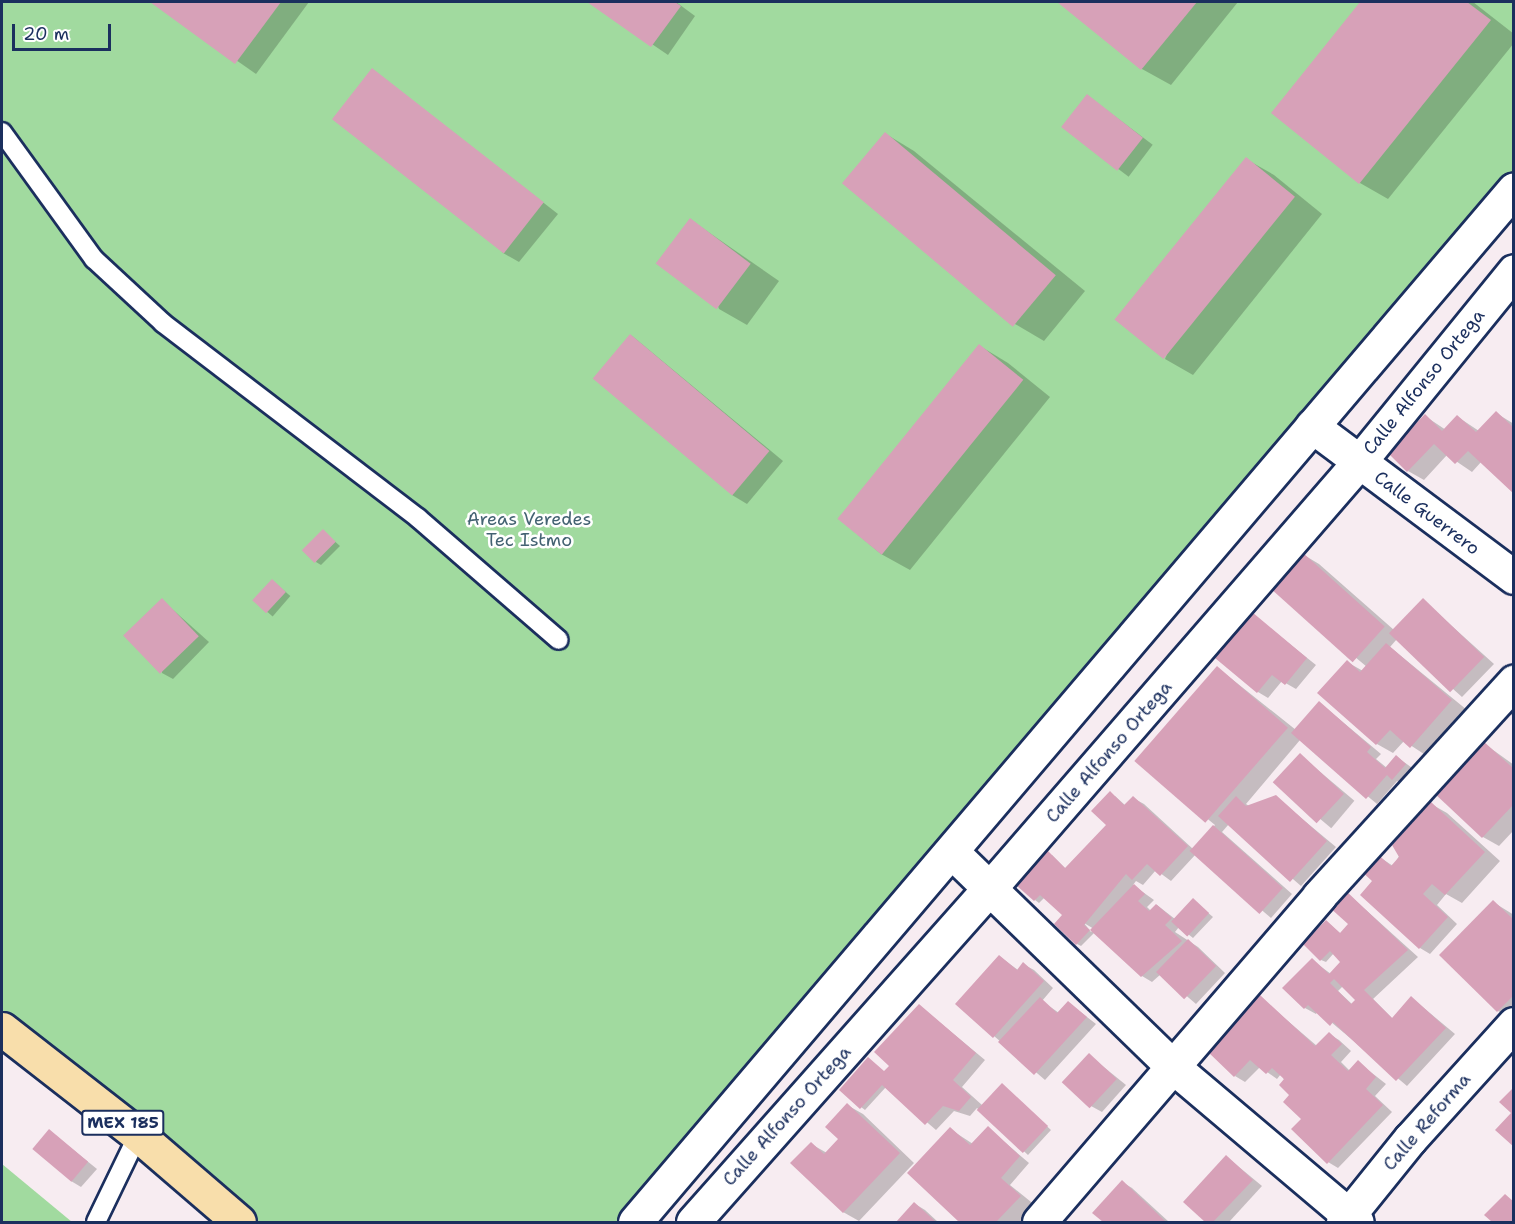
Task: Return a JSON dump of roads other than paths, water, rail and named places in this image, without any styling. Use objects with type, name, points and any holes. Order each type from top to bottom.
[{"type":"main road","name":"MEX 185","points":[[2,1029],[138,1135],[239,1222]]},
{"type":"street","points":[[635,1222],[1312,426],[1510,202]]},
{"type":"street","name":"Calle Alfonso Ortega","points":[[693,1222],[989,889],[1359,462],[1514,271]]},
{"type":"street","name":"Calle Guerrero","points":[[1312,426],[1514,577]]},
{"type":"street","points":[[1039,1222],[1171,1065],[1514,682]]},
{"type":"street","points":[[952,852],[1171,1065],[1350,1220]]},
{"type":"street","name":"Calle Reforma","points":[[1350,1220],[1410,1139],[1514,1024]]},
{"type":"lane","points":[[2,132],[94,259],[163,323],[418,518],[559,640]]},
{"type":"lane","points":[[96,1222],[138,1135]]},
{"type":"park label","name":"Areas Veredes Tec Istmo","points":[[529,530]]}]
